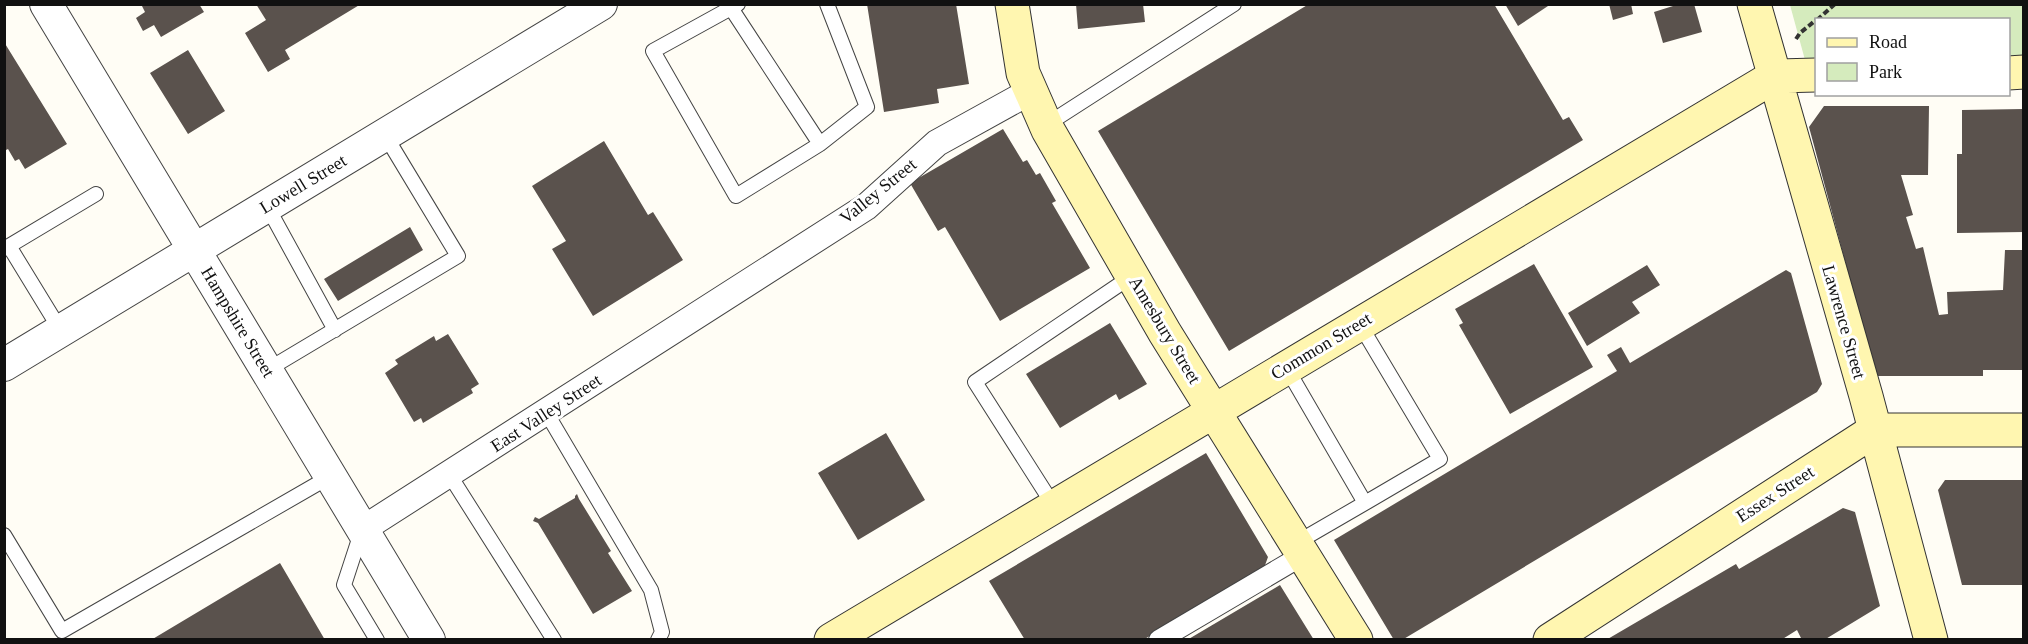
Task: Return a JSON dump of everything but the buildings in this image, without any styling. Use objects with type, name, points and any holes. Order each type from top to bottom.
[{"type":"main road","name":"Amesbury Street","points":[[1012,4],[1023,73],[1046,125],[1165,333],[1356,639]]},
{"type":"main road","name":"Lawrence Street","points":[[1754,4],[1875,430],[1931,639]]},
{"type":"main road","name":"Common Street","points":[[831,639],[1775,76],[1815,75]]},
{"type":"main road","points":[[1875,430],[2024,430]]},
{"type":"main road","name":"Essex Street","points":[[1550,639],[1875,430]]},
{"type":"street","name":"Hampshire Street","points":[[46,4],[429,639]]},
{"type":"street","name":"Lowell Street","points":[[4,365],[602,4]]},
{"type":"street","name":"Valley Street","points":[[728,296],[866,207],[937,142],[1031,91]]},
{"type":"street","name":"East Valley Street","points":[[363,529],[728,296]]},
{"type":"street","points":[[1159,639],[1300,549]]},
{"type":"lane","points":[[820,144],[733,6],[653,51],[736,196],[820,144],[867,107],[828,4]]},
{"type":"lane","points":[[1046,125],[1234,4]]},
{"type":"lane","points":[[267,370],[458,256],[385,135]]},
{"type":"lane","points":[[61,331],[7,247],[96,194]]},
{"type":"lane","points":[[267,206],[335,330]]},
{"type":"lane","points":[[1054,506],[975,382],[1132,276]]},
{"type":"lane","points":[[1300,549],[1365,503],[1440,459],[1359,323]]},
{"type":"lane","points":[[1286,367],[1365,503]]},
{"type":"lane","points":[[546,412],[651,590],[662,632],[658,639]]},
{"type":"lane","points":[[449,474],[554,639]]},
{"type":"lane","points":[[4,535],[62,631],[331,476]]},
{"type":"lane","points":[[363,529],[344,585],[377,639]]},
{"type":"path","points":[[1819,18],[1835,4]]},
{"type":"green space","points":[[1790,5],[2023,5],[2023,59],[2010,59],[2010,18],[1815,18],[1815,60],[1805,60]]}]
